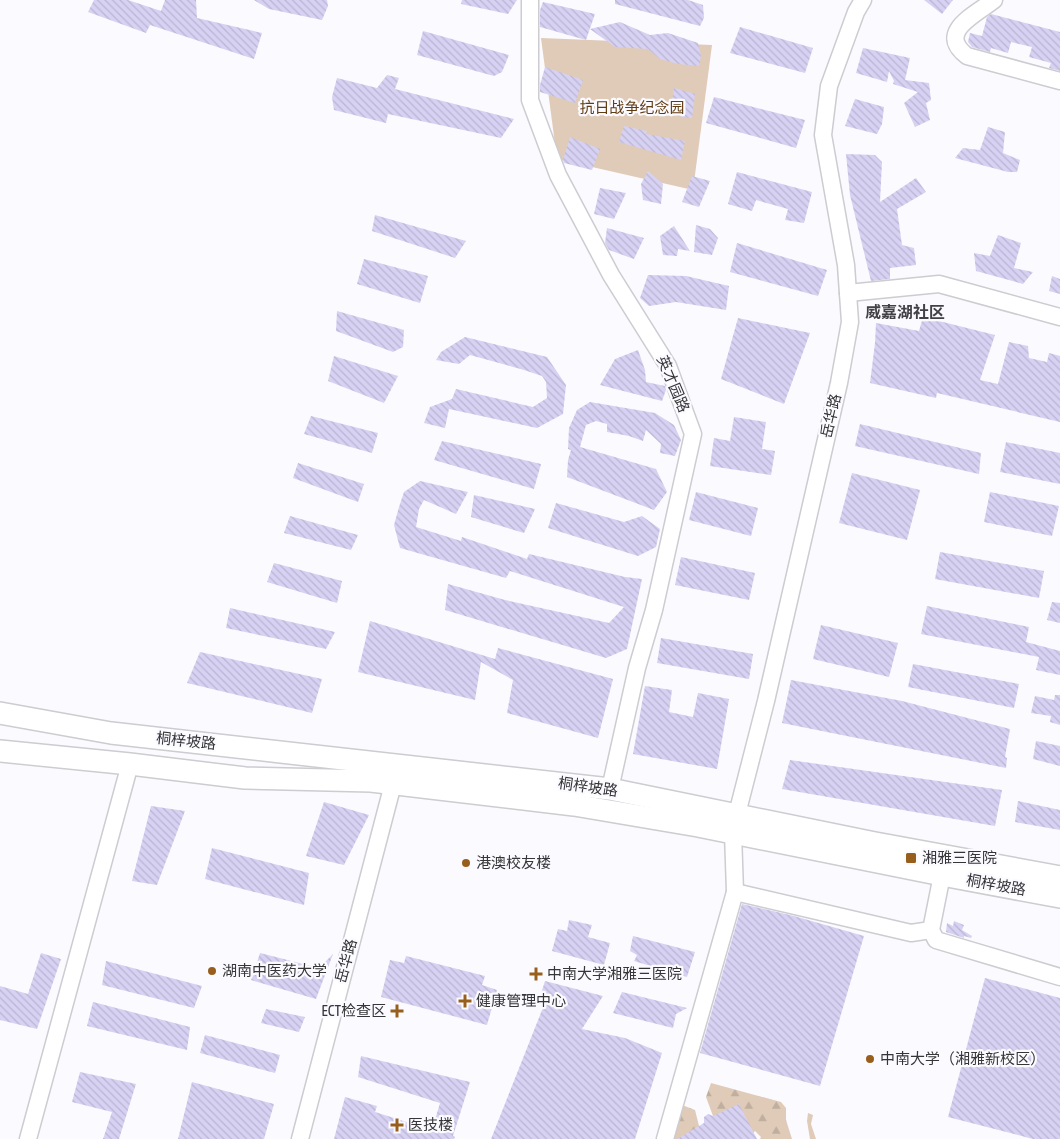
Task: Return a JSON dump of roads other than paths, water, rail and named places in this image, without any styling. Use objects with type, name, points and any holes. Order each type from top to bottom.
[{"type":"main road","name":"桐梓坡路","points":[[0,712],[111,733]]},
{"type":"main road","name":"桐梓坡路","points":[[0,722],[543,780],[610,789],[735,823],[942,875],[1060,897]]},
{"type":"main road","name":"桐梓坡路","points":[[0,741],[130,764]]},
{"type":"main road","name":"桐梓坡路","points":[[0,751],[245,778],[371,781],[735,823],[875,843],[1060,878]]},
{"type":"street","name":"英才园路","points":[[530,0],[530,100],[558,176],[611,275],[668,366],[693,434],[654,610],[637,668],[610,789]]},
{"type":"street","name":"岳华路","points":[[666,1139],[735,892],[735,823],[766,700],[838,383],[850,322],[846,265],[823,135],[829,86],[856,12],[863,0]]},
{"type":"street","points":[[994,0],[959,27],[955,35],[959,49],[967,56],[1060,81]]},
{"type":"street","points":[[848,293],[939,284],[1060,317]]},
{"type":"street","points":[[28,1139],[130,764]]},
{"type":"street","name":"岳华路","points":[[300,1139],[393,784]]},
{"type":"street","points":[[942,875],[931,930],[936,940],[1060,977]]},
{"type":"street","points":[[735,892],[912,933],[931,930]]},
{"type":"place","name":"湘雅三医院","points":[[911,858]]},
{"type":"place","name":"港澳校友楼","points":[[466,863]]},
{"type":"place","name":"湖南中医药大学","points":[[212,971]]},
{"type":"place","name":"中南大学湘雅三医院","points":[[536,974]]},
{"type":"place","name":"健康管理中心","points":[[465,1001]]},
{"type":"place","name":"ECT检查区","points":[[397,1011]]},
{"type":"place","name":"中南大学（湘雅新校区）","points":[[870,1059]]},
{"type":"place","name":"医技楼","points":[[397,1125]]},
{"type":"district","name":"威嘉湖社区","points":[[905,312]]},
{"type":"park label","name":"抗日战争纪念园","points":[[632,108]]}]
